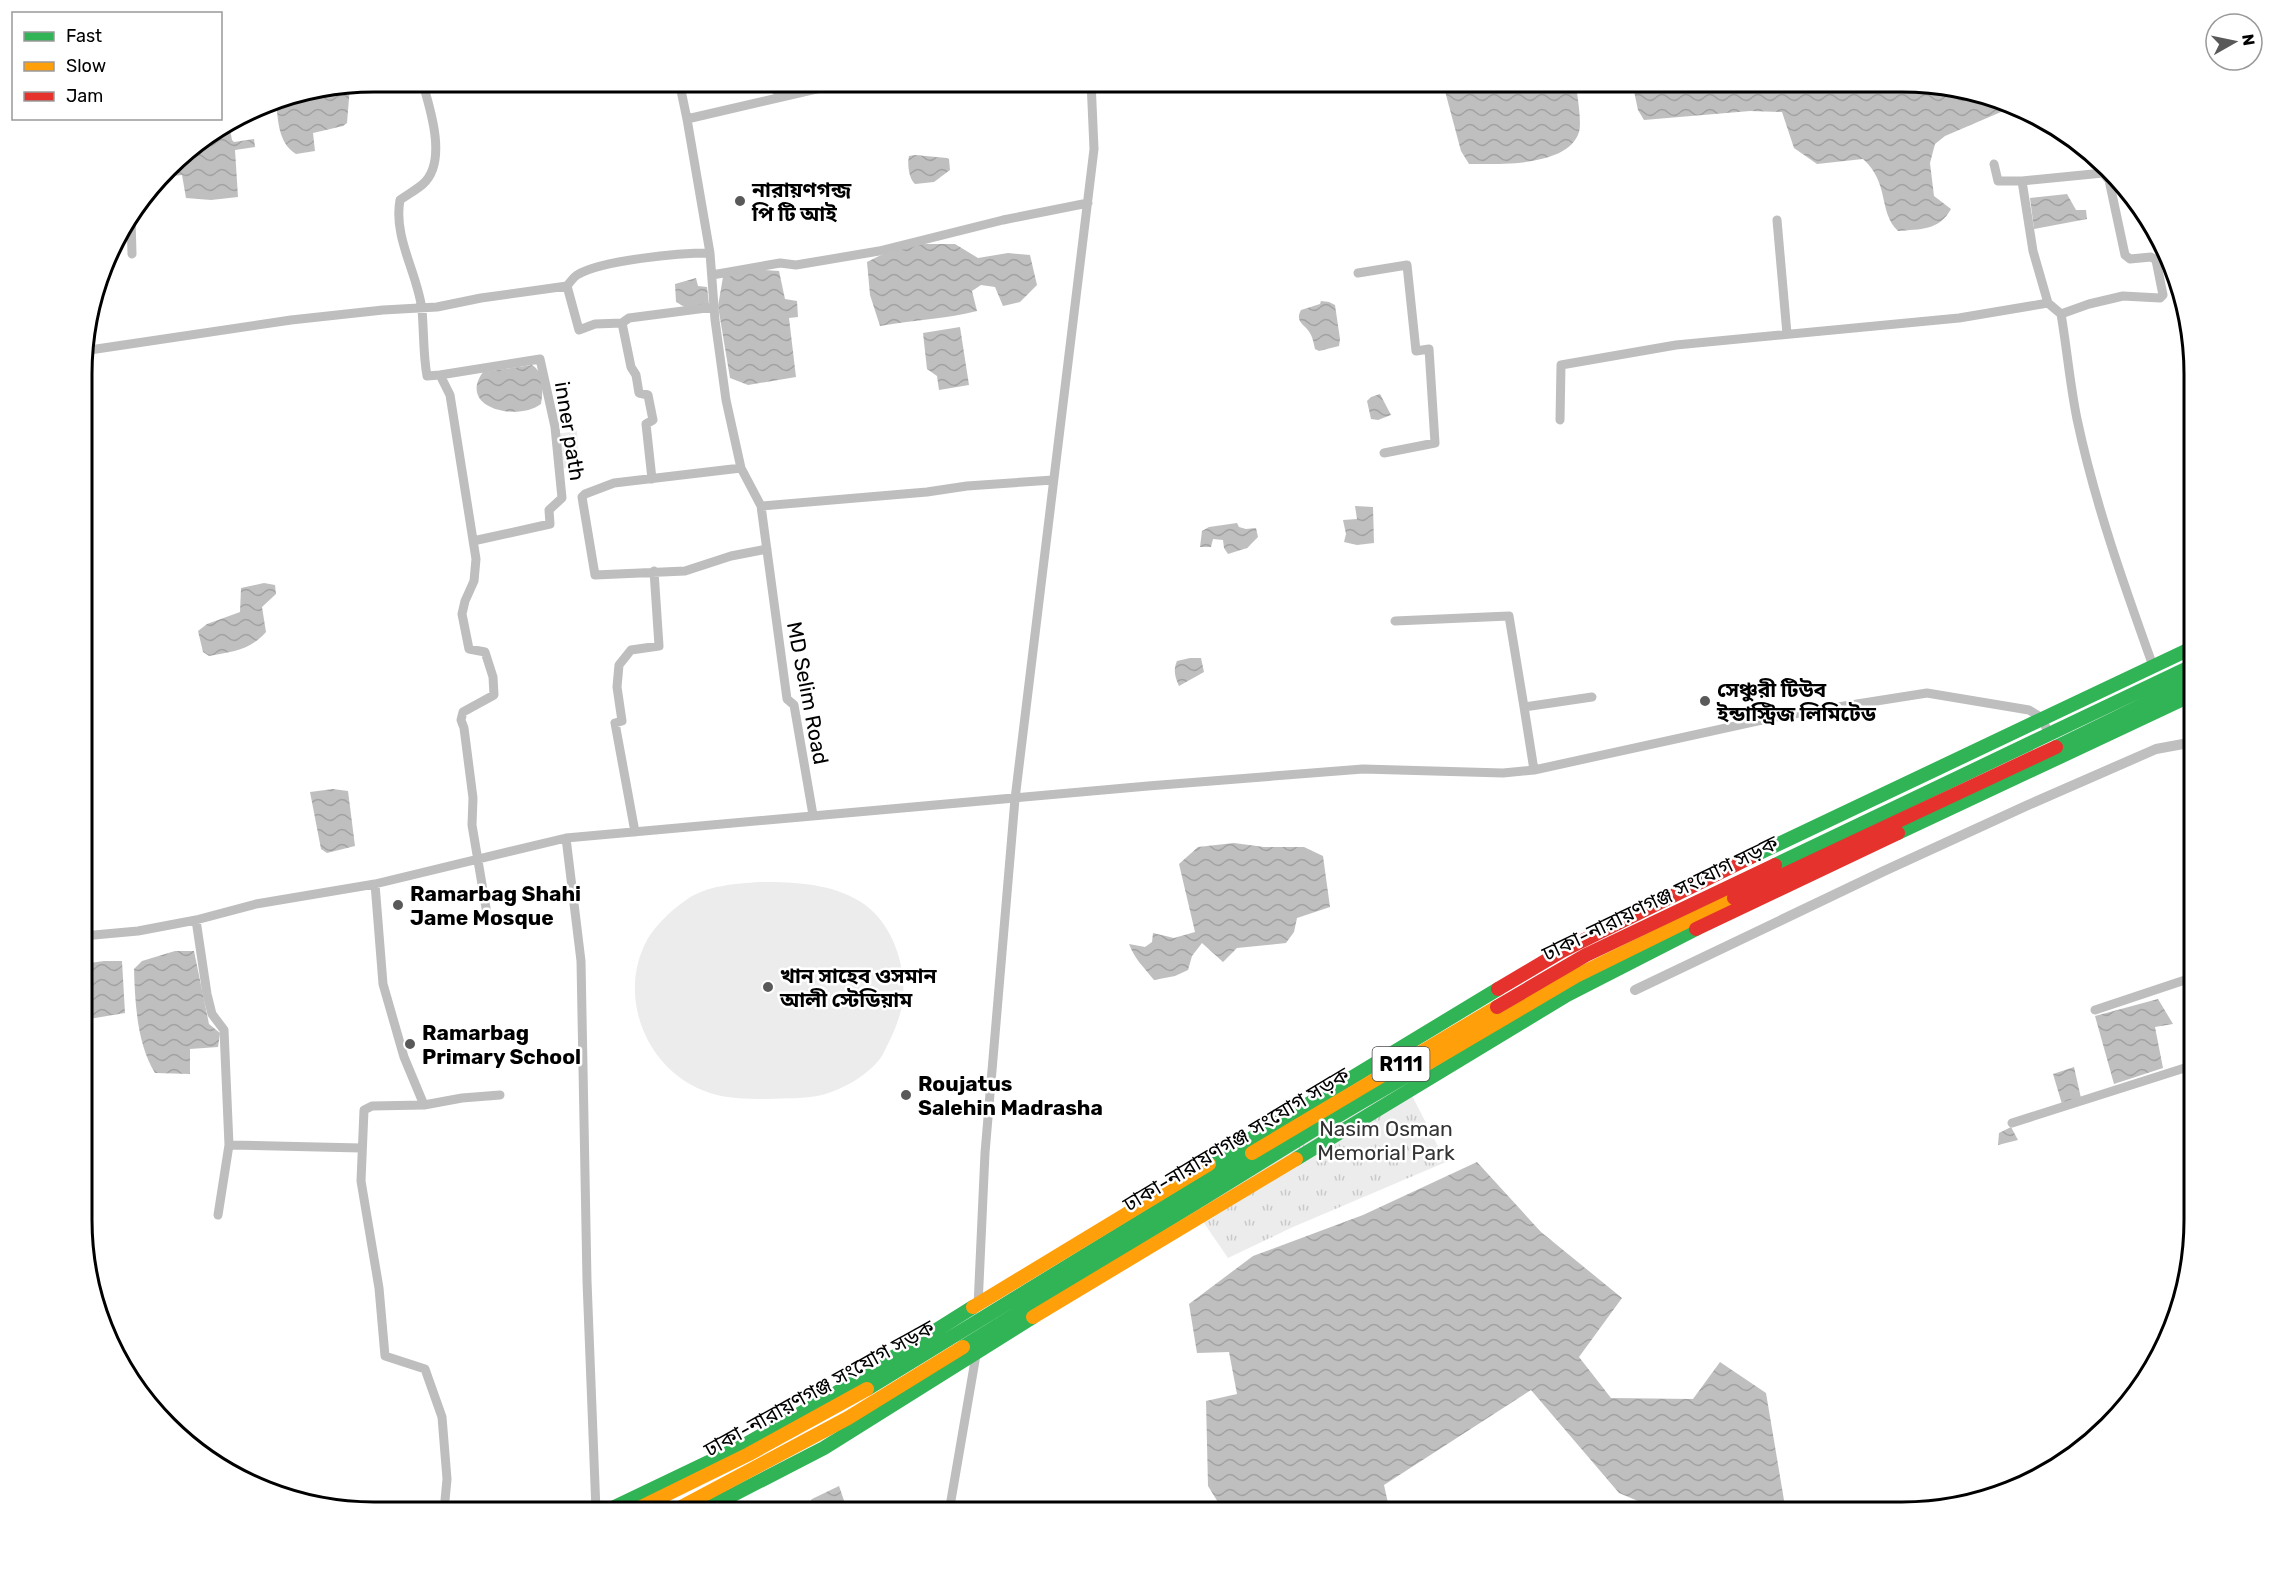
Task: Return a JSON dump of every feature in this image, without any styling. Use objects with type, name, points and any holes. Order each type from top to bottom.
[{"type":"street","points":[[425,92],[432,117],[435,167],[425,183],[400,200],[398,212],[400,228],[422,309],[423,352],[427,376],[440,375],[450,394],[476,559],[474,581],[467,594],[462,614],[469,649],[485,652],[493,677],[494,695],[462,712],[461,720],[473,798],[472,825],[487,914]]},
{"type":"street","name":"MD Selim Road","points":[[681,92],[710,253],[714,307],[728,410],[741,468],[761,506],[787,699],[794,705],[813,815]]},
{"type":"street","points":[[687,119],[804,92]]},
{"type":"street","points":[[978,1322],[985,1153],[1015,799],[1094,149],[1091,92]]},
{"type":"street","points":[[1995,164],[1998,181],[2022,181],[2101,173]]},
{"type":"street","points":[[2022,181],[2032,251],[2048,303],[2061,314],[2077,417],[2089,469],[2124,586],[2153,666]]},
{"type":"street","points":[[2109,182],[2125,255],[2130,259],[2151,257],[2160,259]]},
{"type":"street","points":[[712,275],[780,263],[796,265],[879,251],[1003,220],[1088,203]]},
{"type":"street","points":[[1777,220],[1787,334]]},
{"type":"street","points":[[131,229],[132,254]]},
{"type":"street","points":[[93,350],[291,320],[383,310],[422,309],[567,286],[575,276],[597,267],[679,253],[710,253]]},
{"type":"street","points":[[2061,314],[2089,303],[2123,296],[2160,298],[2163,295],[2156,260]]},
{"type":"street","points":[[1358,273],[1407,266],[1416,351],[1429,350],[1435,443],[1384,453]]},
{"type":"street","points":[[567,286],[579,330],[595,324],[622,323],[629,318],[714,307]]},
{"type":"street","points":[[1560,420],[1561,365],[1676,345],[1959,318],[2048,303]]},
{"type":"street","points":[[622,323],[639,393],[648,395],[653,420],[646,424],[652,479]]},
{"type":"street","name":"inner path","points":[[440,375],[540,359],[555,427],[562,498],[549,510],[550,524],[473,541]]},
{"type":"street","points":[[562,498],[582,497],[614,483],[741,468]]},
{"type":"street","points":[[761,506],[1053,480]]},
{"type":"street","points":[[582,497],[595,575],[685,571],[731,556],[767,549]]},
{"type":"street","points":[[635,832],[615,723],[622,721],[617,687],[619,665],[631,650],[659,646],[654,571]]},
{"type":"street","points":[[1395,621],[1509,616],[1534,770]]},
{"type":"street","points":[[628,1502],[764,1434],[833,1395],[978,1303],[1562,951],[1737,864],[2184,651]]},
{"type":"street","name":"ঢাকা-নারায়ণগঞ্জ সংযোগ সড়ক","points":[[653,1502],[749,1454],[894,1374],[1255,1152],[1586,955],[2184,670]]},
{"type":"street","name":"ঢাকা-নারায়ণগঞ্জ সংযোগ সড়ক","points":[[691,1502],[976,1346],[1312,1131],[1576,976],[1683,922],[2184,685]]},
{"type":"street","points":[[92,935],[138,931],[196,920],[256,904],[375,884],[566,838],[1364,769],[1503,773],[1534,770],[1780,716],[1927,693],[2029,710],[2042,718],[2049,735]]},
{"type":"street","points":[[1524,707],[1592,696]]},
{"type":"street","points":[[719,1502],[824,1448],[976,1346],[1567,995],[1670,941],[2184,699]]},
{"type":"street","points":[[566,838],[580,961],[587,1281],[596,1502]]},
{"type":"street","points":[[375,884],[383,984],[404,1058],[424,1105]]},
{"type":"street","points":[[196,920],[212,1014],[224,1030],[229,1145],[219,1215]]},
{"type":"street","points":[[2095,1010],[2184,980]]},
{"type":"street","points":[[2012,1124],[2184,1068]]},
{"type":"street","points":[[445,1502],[447,1479],[442,1417],[425,1369],[385,1356],[378,1288],[361,1181],[364,1110],[367,1107],[441,1104],[462,1098],[500,1095]]},
{"type":"street","points":[[229,1145],[361,1148]]},
{"type":"street","points":[[951,1502],[976,1346]]},
{"type":"green space","points":[[577,431],[579,466],[560,469],[555,434]]},
{"type":"green space","points":[[760,882],[799,883],[825,887],[861,902],[881,920],[899,957],[903,984],[902,1003],[896,1027],[883,1054],[860,1077],[846,1086],[822,1095],[768,1099],[738,1098],[710,1093],[689,1084],[671,1070],[656,1053],[645,1034],[638,1013],[635,990],[637,968],[647,939],[662,920],[686,900],[703,891],[721,886]]},
{"type":"green space","name":"Nasim Osman Memorial Park","points":[[1403,1078],[1446,1162],[1293,1227],[1228,1258],[1193,1207]]},
{"type":"water","points":[[772,92],[796,92],[786,95],[773,94]]},
{"type":"water","points":[[1445,92],[1577,92],[1580,114],[1579,132],[1572,143],[1561,152],[1531,161],[1469,164],[1461,151]]},
{"type":"water","points":[[1634,92],[1921,92],[1958,97],[2004,111],[1945,136],[1935,144],[1930,163],[1934,196],[1951,209],[1941,221],[1928,228],[1898,231],[1888,215],[1877,178],[1863,159],[1817,164],[1794,148],[1782,112],[1750,111],[1644,120],[1638,110]]},
{"type":"water","points":[[349,93],[347,123],[313,133],[315,151],[296,154],[290,149],[282,137],[277,109],[283,106],[318,97]]},
{"type":"water","points":[[230,130],[234,142],[254,139],[255,147],[235,150],[238,197],[211,200],[186,198],[182,175],[172,176],[188,161]]},
{"type":"water","points":[[909,156],[947,158],[950,170],[934,182],[915,184],[910,175],[908,163]]},
{"type":"water","points":[[2067,194],[2076,210],[2086,210],[2087,219],[2034,229],[2030,198]]},
{"type":"water","points":[[919,244],[955,244],[978,258],[1008,253],[1030,255],[1037,285],[1020,302],[1003,306],[995,287],[981,285],[972,291],[977,311],[880,326],[870,295],[867,262],[889,251]]},
{"type":"water","points":[[764,270],[779,271],[785,299],[797,301],[798,317],[789,318],[796,377],[748,385],[730,378],[718,306],[723,277]]},
{"type":"water","points":[[696,278],[698,286],[707,287],[709,304],[685,307],[676,302],[675,284]]},
{"type":"water","points":[[1321,301],[1335,305],[1340,339],[1339,346],[1319,351],[1315,349],[1311,335],[1300,321],[1299,314],[1301,310],[1320,304]]},
{"type":"water","points":[[960,327],[969,385],[939,390],[937,376],[927,369],[923,333]]},
{"type":"water","points":[[532,365],[541,377],[541,404],[518,412],[505,411],[484,403],[478,395],[477,384],[483,372]]},
{"type":"water","points":[[1380,394],[1391,415],[1378,420],[1371,419],[1367,401]]},
{"type":"water","points":[[1355,506],[1373,507],[1374,543],[1357,545],[1344,542],[1346,534],[1343,520],[1357,519]]},
{"type":"water","points":[[1237,523],[1239,527],[1246,529],[1256,528],[1258,537],[1247,548],[1228,554],[1223,540],[1213,539],[1211,547],[1200,547],[1202,531],[1209,527]]},
{"type":"water","points":[[264,583],[275,585],[276,594],[262,607],[266,632],[247,647],[209,656],[203,652],[198,631],[207,624],[240,612],[241,588]]},
{"type":"water","points":[[1201,658],[1204,672],[1179,686],[1175,673],[1177,661]]},
{"type":"water","points":[[333,789],[348,791],[355,846],[327,853],[321,849],[310,792]]},
{"type":"water","points":[[1234,843],[1264,847],[1304,847],[1323,856],[1330,907],[1297,918],[1294,932],[1286,943],[1237,948],[1223,962],[1202,943],[1192,956],[1188,970],[1175,976],[1154,980],[1137,959],[1129,944],[1145,947],[1152,942],[1153,933],[1174,938],[1195,932],[1179,864],[1198,847]]},
{"type":"water","points":[[175,951],[194,951],[209,1024],[220,1033],[218,1047],[190,1049],[190,1074],[155,1073],[144,1049],[136,1009],[134,969],[142,961]]},
{"type":"water","points":[[122,961],[125,1013],[92,1018],[92,963]]},
{"type":"water","points":[[2158,999],[2173,1024],[2155,1027],[2163,1068],[2114,1084],[2095,1016]]},
{"type":"water","points":[[2074,1067],[2081,1098],[2062,1104],[2053,1074]]},
{"type":"water","points":[[2011,1127],[2018,1140],[1998,1145],[1999,1133]]},
{"type":"water","points":[[1477,1162],[1541,1232],[1622,1298],[1579,1357],[1611,1398],[1693,1399],[1720,1362],[1766,1393],[1784,1502],[1640,1502],[1619,1493],[1531,1390],[1384,1485],[1388,1502],[1218,1502],[1208,1486],[1206,1401],[1237,1394],[1229,1352],[1197,1353],[1189,1304],[1253,1256],[1363,1215]]},
{"type":"water","points":[[839,1486],[845,1502],[809,1502]]},
{"type":"waterway","points":[[1635,990],[2028,805],[2156,749],[2184,744]]},
{"type":"traffic: fast","points":[[1751,857],[2184,652]]},
{"type":"traffic: fast","points":[[1775,865],[2184,670]]},
{"type":"traffic: fast","points":[[2056,747],[2184,685]]},
{"type":"traffic: fast","points":[[1898,833],[2184,699]]},
{"type":"traffic: fast","points":[[1296,1159],[1567,995],[1696,929]]},
{"type":"traffic: fast","points":[[1209,1164],[1498,989]]},
{"type":"traffic: fast","points":[[963,1347],[1312,1131],[1413,1072]]},
{"type":"traffic: fast","points":[[867,1389],[1252,1153]]},
{"type":"traffic: fast","points":[[625,1502],[744,1445],[833,1395],[973,1307]]},
{"type":"traffic: fast","points":[[719,1502],[824,1448],[1033,1317]]},
{"type":"traffic: slow","points":[[1413,1072],[1576,976],[1734,898]]},
{"type":"traffic: slow","points":[[1252,1153],[1497,1007]]},
{"type":"traffic: slow","points":[[1033,1317],[1296,1159]]},
{"type":"traffic: slow","points":[[973,1307],[1209,1164]]},
{"type":"traffic: slow","points":[[691,1502],[848,1418],[963,1347]]},
{"type":"traffic: slow","points":[[651,1502],[749,1454],[867,1389]]},
{"type":"traffic: jam","points":[[1734,898],[2056,747]]},
{"type":"traffic: jam","points":[[1696,929],[1898,833]]},
{"type":"traffic: jam","points":[[1498,989],[1562,951],[1751,857]]},
{"type":"traffic: jam","points":[[1497,1007],[1586,955],[1775,865]]},
{"type":"place","name":"নারায়ণগন্জ পি টি আই","points":[[740,201]]},
{"type":"place","name":"সেঞ্চুরী টিউব ইন্ডাস্ট্রিজ লিমিটেড","points":[[1705,701]]},
{"type":"place","name":"Ramarbag Shahi Jame Mosque","points":[[398,905]]},
{"type":"place","name":"খান সাহেব ওসমান আলী স্টেডিয়াম","points":[[768,987]]},
{"type":"place","name":"Ramarbag Primary School","points":[[410,1044]]},
{"type":"place","name":"Roujatus Salehin Madrasha","points":[[906,1095]]}]
